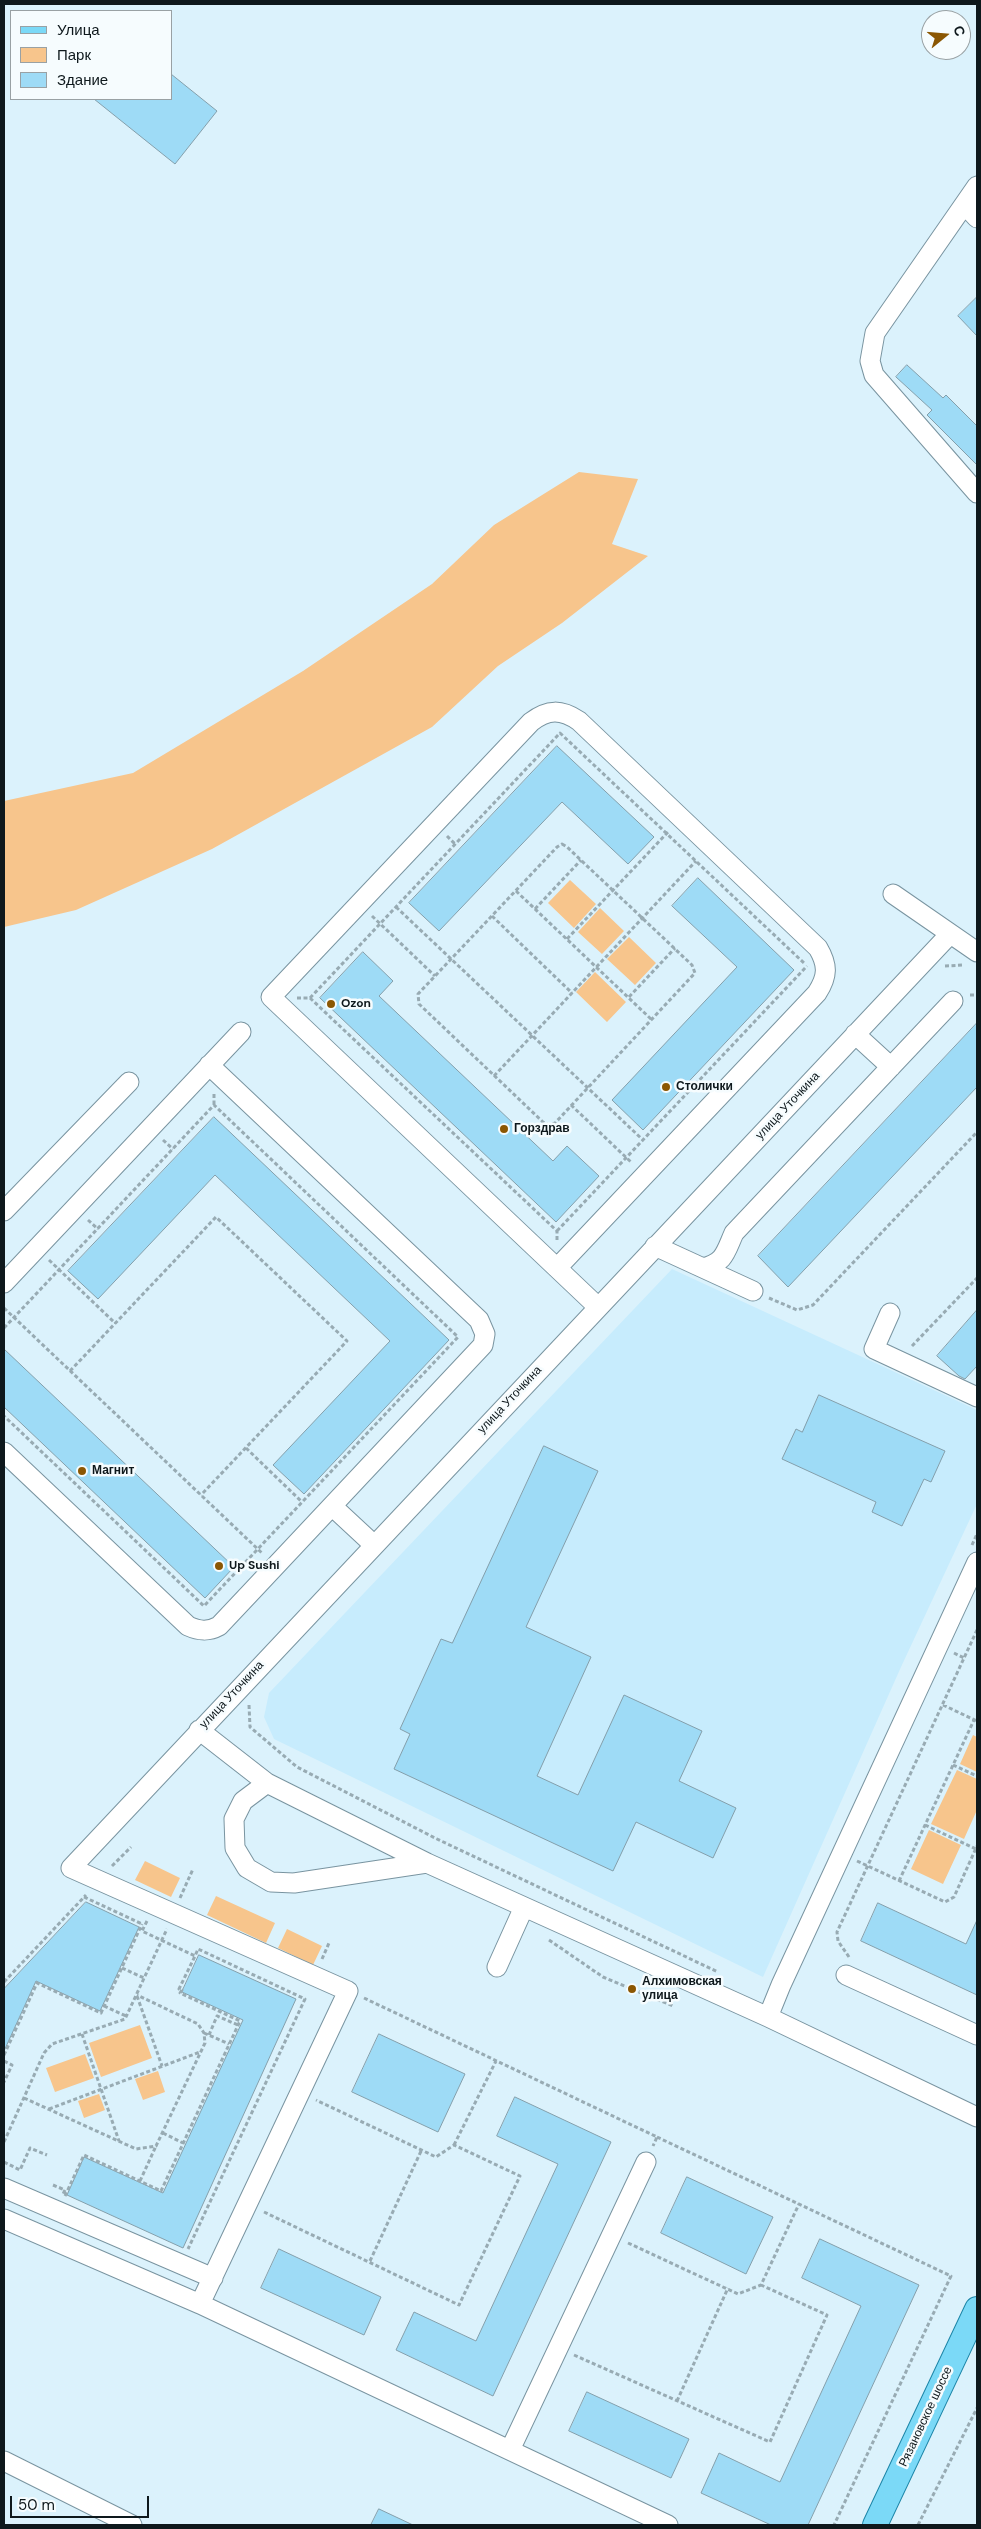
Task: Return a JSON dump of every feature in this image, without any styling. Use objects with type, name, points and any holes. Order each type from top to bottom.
[{"type":"main road","name":"Рязановское шоссе","points":[[875,2525],[977,2308]]},
{"type":"street","points":[[977,186],[971,212],[875,333],[870,361],[874,375],[977,493]]},
{"type":"street","points":[[557,1268],[816,993],[825,982],[827,969],[826,961],[818,948],[579,721],[568,713],[550,711],[541,714],[531,722],[271,997],[598,1307]]},
{"type":"street","points":[[893,894],[950,934],[971,959]]},
{"type":"street","name":"улица Уточкина","points":[[99,1880],[71,1868],[950,934]]},
{"type":"street","points":[[703,1268],[716,1264],[723,1258],[734,1233],[953,1001]]},
{"type":"street","points":[[4,1283],[241,1032]]},
{"type":"street","points":[[856,1034],[890,1067]]},
{"type":"street","points":[[4,1452],[188,1626],[204,1631],[219,1626],[481,1349],[485,1340],[484,1329],[479,1320],[209,1065]]},
{"type":"street","points":[[4,1211],[129,1082]]},
{"type":"street","points":[[656,1246],[753,1291]]},
{"type":"street","points":[[890,1313],[874,1349],[977,1397]]},
{"type":"street","points":[[332,1506],[374,1545]]},
{"type":"street","points":[[768,2017],[781,1985],[977,1562]]},
{"type":"street","points":[[199,1730],[267,1783],[427,1863],[768,2017],[977,2117]]},
{"type":"street","points":[[267,1783],[243,1801],[238,1810],[234,1819],[235,1848],[247,1868],[271,1882],[294,1883],[427,1863]]},
{"type":"street","points":[[99,1880],[348,1991],[200,2304]]},
{"type":"street","points":[[497,1967],[524,1907]]},
{"type":"street","points":[[846,1975],[977,2035]]},
{"type":"street","points":[[510,2450],[646,2162]]},
{"type":"street","points":[[4,2188],[213,2278]]},
{"type":"street","points":[[4,2219],[200,2304],[668,2525]]},
{"type":"street","points":[[4,2461],[132,2525]]},
{"type":"path","points":[[310,998],[560,733],[807,966],[827,969]]},
{"type":"path","points":[[567,939],[682,818]]},
{"type":"path","points":[[560,845],[565,845],[581,860],[675,948],[692,965],[695,973],[555,1123],[546,1124],[419,1004],[418,994],[560,845]]},
{"type":"path","points":[[494,1076],[711,846]]},
{"type":"path","points":[[535,909],[581,860]]},
{"type":"path","points":[[516,891],[652,1020]]},
{"type":"path","points":[[359,904],[435,976]]},
{"type":"path","points":[[396,907],[643,1140]]},
{"type":"path","points":[[492,916],[572,993]]},
{"type":"path","points":[[629,997],[675,948]]},
{"type":"path","points":[[936,970],[971,959]]},
{"type":"path","points":[[557,1268],[557,1231],[807,966]]},
{"type":"path","points":[[271,997],[310,998],[557,1231]]},
{"type":"path","points":[[571,1105],[626,1158]]},
{"type":"path","points":[[4,1328],[214,1106],[458,1337],[204,1606],[4,1416]]},
{"type":"path","points":[[753,1291],[797,1310],[813,1305],[977,1132]]},
{"type":"path","points":[[70,1371],[216,1217],[347,1341],[201,1495]]},
{"type":"path","points":[[36,1248],[116,1323]]},
{"type":"path","points":[[899,1361],[977,1278]]},
{"type":"path","points":[[4,1308],[276,1566]]},
{"type":"path","points":[[246,1448],[302,1502]]},
{"type":"path","points":[[846,1975],[850,1966],[850,1960],[838,1941],[837,1932],[977,1630]]},
{"type":"path","points":[[899,1881],[976,1720],[942,1705]]},
{"type":"path","points":[[250,1727],[297,1767],[437,1839],[724,1975]]},
{"type":"path","points":[[953,1765],[977,1776]]},
{"type":"path","points":[[854,1860],[940,1900],[951,1900],[977,1848],[926,1825]]},
{"type":"path","points":[[4,1982],[131,1847]]},
{"type":"path","points":[[4,2142],[44,2053],[52,2044],[125,2019],[194,1869]]},
{"type":"path","points":[[84,1897],[143,1925]]},
{"type":"path","points":[[562,1898],[544,1936],[603,1977],[673,2006]]},
{"type":"path","points":[[4,2055],[37,1983],[101,2013],[154,1905]]},
{"type":"path","points":[[143,1925],[142,1931],[195,1956]]},
{"type":"path","points":[[74,2201],[64,2196],[84,2155],[161,2191],[240,2021],[180,1993],[182,1990],[179,1989],[198,1949],[304,1999],[186,2253]]},
{"type":"path","points":[[122,1968],[144,1978]]},
{"type":"path","points":[[348,1991],[952,2276],[834,2525]]},
{"type":"path","points":[[137,1995],[198,2024],[204,2032],[229,2044]]},
{"type":"path","points":[[137,1995],[162,2066]]},
{"type":"path","points":[[104,2006],[126,2016]]},
{"type":"path","points":[[209,2035],[217,2016],[238,2025]]},
{"type":"path","points":[[140,2181],[205,2043],[204,2032]]},
{"type":"path","points":[[82,2034],[120,2141]]},
{"type":"path","points":[[48,2109],[200,2052]]},
{"type":"path","points":[[4,2061],[12,2065],[4,2082]]},
{"type":"path","points":[[300,2093],[436,2157],[454,2145],[496,2061]]},
{"type":"path","points":[[24,2098],[136,2149],[145,2150],[156,2146]]},
{"type":"path","points":[[163,2134],[183,2143]]},
{"type":"path","points":[[646,2162],[657,2137]]},
{"type":"path","points":[[247,2205],[370,2261],[459,2305],[520,2176],[454,2145]]},
{"type":"path","points":[[4,2162],[20,2170],[30,2148],[47,2155]]},
{"type":"path","points":[[370,2261],[422,2149]]},
{"type":"path","points":[[611,2235],[738,2294],[761,2285],[799,2204]]},
{"type":"path","points":[[558,2347],[770,2442],[827,2315],[761,2285]]},
{"type":"path","points":[[677,2401],[728,2288]]},
{"type":"path","points":[[918,2525],[977,2408]]},
{"type":"shaded area","points":[[672,1269],[977,1410],[977,1504],[901,1667],[763,1977],[274,1739],[264,1717],[269,1693]]},
{"type":"green space","points":[[579,472],[638,479],[612,544],[648,556],[562,623],[498,666],[432,727],[212,849],[76,910],[4,927],[4,801],[133,773],[303,671],[432,584],[494,525]]},
{"type":"green space","points":[[570,880],[596,904],[574,928],[548,903]]},
{"type":"green space","points":[[600,908],[624,931],[602,954],[578,932]]},
{"type":"green space","points":[[629,937],[656,963],[635,985],[607,959]]},
{"type":"green space","points":[[595,972],[626,1002],[607,1022],[576,992]]},
{"type":"green space","points":[[973,1735],[977,1737],[977,1772],[960,1764]]},
{"type":"green space","points":[[957,1770],[977,1779],[977,1810],[964,1839],[931,1824]]},
{"type":"green space","points":[[929,1830],[961,1845],[943,1884],[911,1869]]},
{"type":"green space","points":[[145,1861],[180,1878],[171,1897],[135,1880]]},
{"type":"green space","points":[[216,1896],[275,1923],[266,1943],[207,1915]]},
{"type":"green space","points":[[287,1929],[322,1946],[313,1965],[278,1948]]},
{"type":"green space","points":[[140,2025],[152,2058],[101,2077],[89,2043]]},
{"type":"green space","points":[[85,2054],[94,2078],[55,2092],[46,2068]]},
{"type":"green space","points":[[158,2071],[165,2092],[143,2100],[135,2079]]},
{"type":"green space","points":[[99,2094],[105,2110],[84,2118],[78,2101]]},
{"type":"building","points":[[172,75],[217,111],[175,164],[95,100],[172,100]]},
{"type":"building","points":[[977,297],[977,336],[958,316]]},
{"type":"building","points":[[907,365],[943,398],[946,395],[977,426],[977,465],[927,415],[932,410],[896,377]]},
{"type":"building","points":[[557,746],[654,837],[628,864],[562,802],[439,931],[409,903]]},
{"type":"building","points":[[698,878],[794,970],[643,1130],[612,1100],[737,967],[672,906]]},
{"type":"building","points":[[363,952],[393,981],[379,996],[553,1161],[567,1146],[599,1176],[556,1222],[320,998]]},
{"type":"building","points":[[977,1023],[977,1087],[788,1287],[758,1256]]},
{"type":"building","points":[[214,1117],[449,1340],[304,1494],[273,1465],[390,1341],[215,1175],[98,1299],[68,1271]]},
{"type":"building","points":[[977,1310],[977,1366],[965,1379],[937,1356]]},
{"type":"building","points":[[4,1349],[234,1567],[205,1598],[4,1407]]},
{"type":"building","points":[[819,1395],[945,1451],[931,1482],[924,1479],[902,1526],[872,1512],[876,1502],[782,1459],[796,1429],[802,1432]]},
{"type":"building","points":[[544,1446],[598,1471],[526,1627],[591,1657],[537,1776],[578,1795],[624,1695],[702,1731],[679,1781],[736,1808],[713,1858],[636,1822],[613,1871],[394,1769],[410,1734],[400,1729],[441,1639],[452,1643]]},
{"type":"building","points":[[86,1902],[139,1927],[100,2011],[36,1981],[4,2051],[4,1989]]},
{"type":"building","points":[[878,1903],[966,1944],[977,1920],[977,1995],[861,1941]]},
{"type":"building","points":[[199,1955],[296,1999],[183,2248],[67,2195],[84,2157],[163,2193],[243,2020],[182,1992]]},
{"type":"building","points":[[379,2034],[465,2074],[438,2132],[352,2092]]},
{"type":"building","points":[[515,2097],[611,2142],[493,2396],[396,2350],[414,2312],[476,2341],[558,2164],[497,2136]]},
{"type":"building","points":[[687,2177],[773,2217],[746,2274],[661,2233]]},
{"type":"building","points":[[820,2239],[919,2285],[808,2525],[771,2525],[701,2493],[719,2453],[780,2482],[861,2306],[802,2278]]},
{"type":"building","points":[[279,2249],[381,2297],[364,2335],[261,2288]]},
{"type":"building","points":[[587,2392],[689,2439],[671,2478],[569,2431]]},
{"type":"building","points":[[379,2509],[413,2525],[371,2525]]},
{"type":"place","name":"Ozon","points":[[331,1004]]},
{"type":"place","name":"Столички","points":[[666,1087]]},
{"type":"place","name":"Горздрав","points":[[504,1129]]},
{"type":"place","name":"Магнит","points":[[82,1471]]},
{"type":"place","name":"Up Sushi","points":[[219,1566]]},
{"type":"place","name":"Алхимовская улица","points":[[632,1989]]}]
